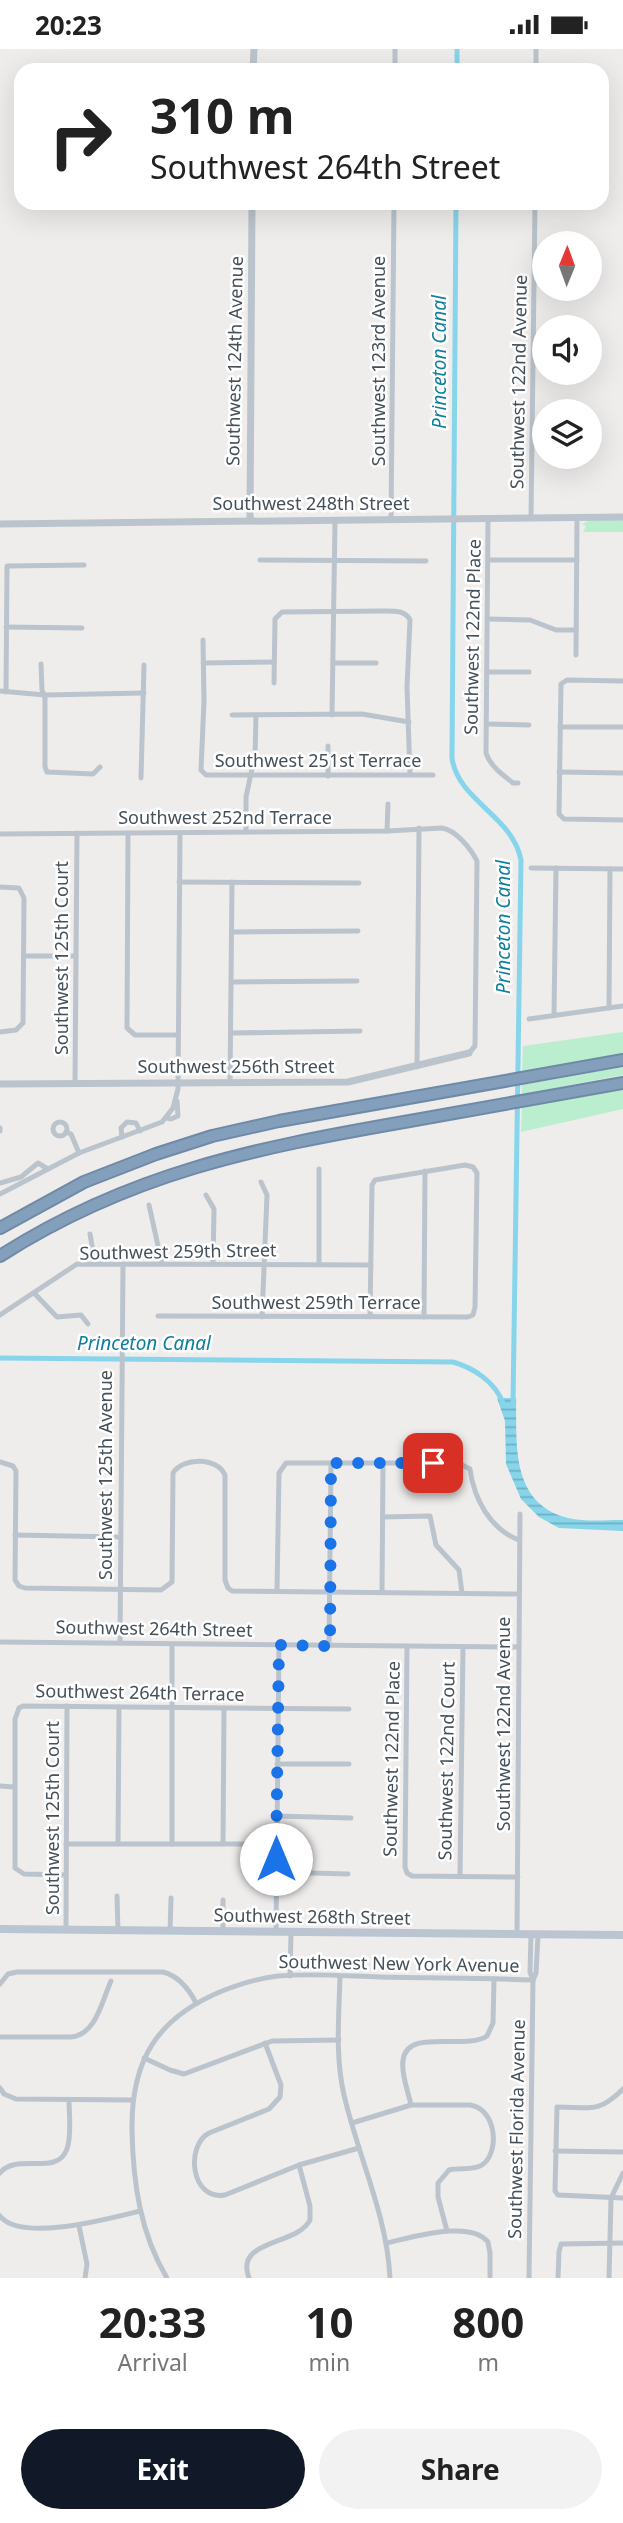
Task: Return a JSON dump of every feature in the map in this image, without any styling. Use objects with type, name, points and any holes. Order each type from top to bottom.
[{"type":"highway","points":[[0,1227],[84,1182],[212,1136],[279,1121],[623,1060]]},
{"type":"highway","points":[[0,1256],[85,1208],[194,1166],[278,1145],[623,1083]]},
{"type":"main road","name":"Southwest 268th Street","points":[[0,1930],[623,1935]]},
{"type":"street","name":"Southwest 124th Avenue","points":[[250,520],[251,210]]},
{"type":"street","name":"Southwest 123rd Avenue","points":[[391,520],[394,210]]},
{"type":"street","name":"Southwest 122nd Avenue","points":[[531,519],[535,210]]},
{"type":"street","name":"Southwest 248th Street","points":[[0,524],[623,517]]},
{"type":"street","points":[[576,655],[577,518]]},
{"type":"street","name":"Southwest 122nd Place","points":[[488,519],[486,751],[488,759],[513,783],[518,783]]},
{"type":"street","points":[[332,715],[335,520]]},
{"type":"street","points":[[260,560],[426,561]]},
{"type":"street","points":[[489,561],[577,560]]},
{"type":"street","points":[[84,565],[7,566],[2,693],[144,693]]},
{"type":"street","points":[[274,683],[275,619],[278,615],[332,611],[399,611],[408,615],[410,775]]},
{"type":"street","points":[[488,619],[530,620],[556,630],[576,630]]},
{"type":"street","points":[[6,627],[82,628]]},
{"type":"street","points":[[203,640],[203,663],[274,662]]},
{"type":"street","name":"Southwest 251st Terrace","points":[[203,663],[203,773],[210,777],[433,775]]},
{"type":"street","points":[[334,663],[376,663]]},
{"type":"street","points":[[41,664],[47,772],[93,774],[100,767]]},
{"type":"street","points":[[141,778],[144,666]]},
{"type":"street","points":[[488,672],[529,672]]},
{"type":"street","points":[[623,681],[563,681],[560,689],[559,772],[559,814],[564,819],[623,820]]},
{"type":"street","points":[[232,715],[362,714],[409,722]]},
{"type":"street","points":[[246,832],[246,797],[255,755],[256,716]]},
{"type":"street","points":[[487,724],[528,725]]},
{"type":"street","points":[[560,727],[623,727]]},
{"type":"street","points":[[328,746],[328,776]]},
{"type":"street","points":[[559,772],[623,773]]},
{"type":"street","points":[[387,831],[388,804]]},
{"type":"street","points":[[417,1067],[419,828]]},
{"type":"street","name":"Southwest 252nd Terrace","points":[[0,834],[387,831],[419,828],[450,830],[472,852],[477,861],[475,1046],[469,1053]]},
{"type":"street","name":"Southwest 125th Court","points":[[75,1084],[77,833]]},
{"type":"street","points":[[128,833],[126,1025],[132,1034],[178,1035]]},
{"type":"street","points":[[0,1194],[79,1153],[141,1131],[167,1118],[177,1101],[180,833]]},
{"type":"street","points":[[531,868],[623,869]]},
{"type":"street","points":[[554,1015],[556,868]]},
{"type":"street","points":[[609,1008],[610,869]]},
{"type":"street","points":[[179,882],[359,883]]},
{"type":"street","points":[[230,1083],[232,882]]},
{"type":"street","points":[[0,887],[14,887],[22,891],[24,898],[23,1021],[20,1028],[0,1032]]},
{"type":"street","points":[[232,932],[358,931]]},
{"type":"street","points":[[24,956],[76,956]]},
{"type":"street","points":[[232,982],[357,981]]},
{"type":"street","points":[[528,1019],[623,1006]]},
{"type":"street","points":[[232,1033],[360,1031]]},
{"type":"street","name":"Southwest 256th Street","points":[[0,1084],[348,1082],[469,1053]]},
{"type":"street","points":[[122,1137],[121,1128],[127,1122],[136,1123],[141,1131]]},
{"type":"street","points":[[66,1132],[71,1135],[79,1153]]},
{"type":"street","points":[[0,1183],[21,1177],[37,1163],[48,1169]]},
{"type":"street","name":"Southwest 259th Terrace","points":[[158,1316],[473,1315],[477,1173],[473,1167],[465,1165],[425,1171]]},
{"type":"street","points":[[319,1169],[319,1264]]},
{"type":"street","points":[[370,1317],[372,1185],[375,1180],[425,1171],[424,1317]]},
{"type":"street","points":[[261,1182],[267,1195],[262,1317]]},
{"type":"street","points":[[206,1195],[214,1209],[214,1264]]},
{"type":"street","points":[[149,1205],[162,1264]]},
{"type":"street","points":[[90,1234],[95,1264]]},
{"type":"street","name":"Southwest 259th Street","points":[[0,1315],[77,1264],[371,1265]]},
{"type":"street","name":"Southwest 125th Avenue","points":[[120,1643],[123,1264]]},
{"type":"street","points":[[34,1293],[57,1317],[81,1315],[88,1324]]},
{"type":"street","points":[[0,1462],[13,1465],[16,1471],[15,1580],[19,1586],[25,1588],[161,1590],[169,1587],[172,1582],[173,1473],[177,1466],[183,1463],[215,1462],[222,1467],[225,1475],[225,1580],[232,1591],[519,1594]]},
{"type":"street","points":[[277,1591],[279,1473],[286,1463],[458,1463],[470,1469],[478,1497],[496,1527],[504,1535],[519,1540]]},
{"type":"street","points":[[330,1646],[331,1463]]},
{"type":"street","points":[[382,1592],[383,1463]]},
{"type":"street","name":"Southwest 122nd Avenue","points":[[517,1935],[520,1514]]},
{"type":"street","points":[[383,1517],[429,1516],[436,1545],[458,1570],[462,1593]]},
{"type":"street","points":[[15,1535],[119,1537]]},
{"type":"street","name":"Southwest 264th Street","points":[[0,1642],[518,1647]]},
{"type":"street","points":[[172,1644],[172,1845]]},
{"type":"street","points":[[276,1933],[279,1645]]},
{"type":"street","name":"Southwest 122nd Place","points":[[407,1646],[405,1867],[407,1873],[412,1876],[460,1876]]},
{"type":"street","name":"Southwest 122nd Court","points":[[460,1876],[463,1647]]},
{"type":"street","name":"Southwest 264th Terrace","points":[[14,1787],[17,1711],[23,1706],[349,1709]]},
{"type":"street","name":"Southwest 125th Court","points":[[66,1930],[67,1706]]},
{"type":"street","points":[[118,1845],[119,1707]]},
{"type":"street","points":[[223,1845],[224,1709]]},
{"type":"street","points":[[277,1764],[349,1764]]},
{"type":"street","points":[[0,1786],[14,1787],[14,1864],[17,1871],[24,1874],[66,1875]]},
{"type":"street","points":[[277,1816],[351,1818]]},
{"type":"street","points":[[66,1844],[276,1845]]},
{"type":"street","points":[[276,1873],[348,1874]]},
{"type":"street","points":[[460,1876],[517,1877]]},
{"type":"street","points":[[117,1896],[118,1931]]},
{"type":"street","points":[[170,1932],[171,1898]]},
{"type":"street","points":[[223,1900],[223,1932]]},
{"type":"street","points":[[290,1976],[291,1933]]},
{"type":"street","name":"Southwest Florida Avenue","points":[[529,2278],[533,1980],[536,1973],[534,1935]]},
{"type":"street","points":[[0,1984],[8,1974],[18,1972],[163,1972],[175,1977],[196,2003]]},
{"type":"street","name":"Southwest New York Avenue","points":[[167,2278],[151,2246],[140,2211],[134,2177],[132,2100],[144,2058],[165,2027],[180,2013],[196,2003],[249,1982],[290,1976],[533,1980]]},
{"type":"street","points":[[340,1976],[338,2040],[341,2082],[386,2243],[390,2278]]},
{"type":"street","points":[[411,2105],[403,2068],[407,2049],[419,2042],[472,2042],[487,2036],[494,2023],[494,1979]]},
{"type":"street","points":[[0,2037],[82,2035],[91,2025],[111,1981]]},
{"type":"street","points":[[144,2058],[184,2074],[265,2043],[286,2040],[338,2040]]},
{"type":"street","points":[[265,2043],[281,2085],[279,2101],[269,2109],[209,2133],[201,2139],[196,2151],[197,2179],[206,2192],[220,2196],[299,2165],[359,2148]]},
{"type":"street","points":[[0,2088],[16,2099],[132,2100]]},
{"type":"street","points":[[623,2089],[607,2105],[557,2107],[555,2151],[555,2191],[558,2195],[623,2198]]},
{"type":"street","points":[[0,2173],[10,2164],[53,2162],[63,2156],[69,2143],[69,2100]]},
{"type":"street","points":[[352,2123],[411,2105],[476,2106],[491,2118],[492,2145],[488,2160],[479,2167],[449,2171],[438,2183],[438,2197],[447,2231]]},
{"type":"street","points":[[555,2151],[623,2152]]},
{"type":"street","points":[[249,2278],[246,2263],[253,2253],[300,2232],[310,2220],[310,2206],[299,2165]]},
{"type":"street","points":[[608,2278],[611,2198],[623,2173]]},
{"type":"street","points":[[0,2216],[14,2225],[79,2226],[140,2211]]},
{"type":"street","points":[[79,2226],[87,2264],[85,2278]]},
{"type":"street","points":[[386,2243],[447,2231],[474,2232],[485,2238],[490,2253],[489,2278]]},
{"type":"street","points":[[558,2278],[561,2244],[623,2243]]},
{"type":"green space","points":[[590,520],[623,520],[623,532],[583,532],[586,526],[582,524]]},
{"type":"green space","points":[[623,1032],[623,1054],[522,1073],[523,1046]]},
{"type":"green space","points":[[623,1067],[623,1075],[522,1094],[522,1085]]},
{"type":"green space","points":[[623,1087],[623,1109],[521,1132],[522,1106]]},
{"type":"water","points":[[497,1398],[516,1398],[516,1434],[521,1470],[526,1486],[536,1499],[549,1510],[568,1518],[623,1520],[623,1531],[559,1528],[539,1517],[521,1499],[506,1464],[505,1421]]},
{"type":"waterway","name":"Princeton Canal","points":[[457,49],[457,63]]},
{"type":"waterway","name":"Princeton Canal","points":[[456,210],[452,758],[456,773],[464,786],[508,832],[521,860],[513,1403]]},
{"type":"waterway","name":"Princeton Canal","points":[[0,1358],[453,1362],[483,1377],[495,1389],[503,1403]]},
{"type":"route","points":[[276,1859],[279,1645],[330,1646],[331,1463],[433,1463]]}]
